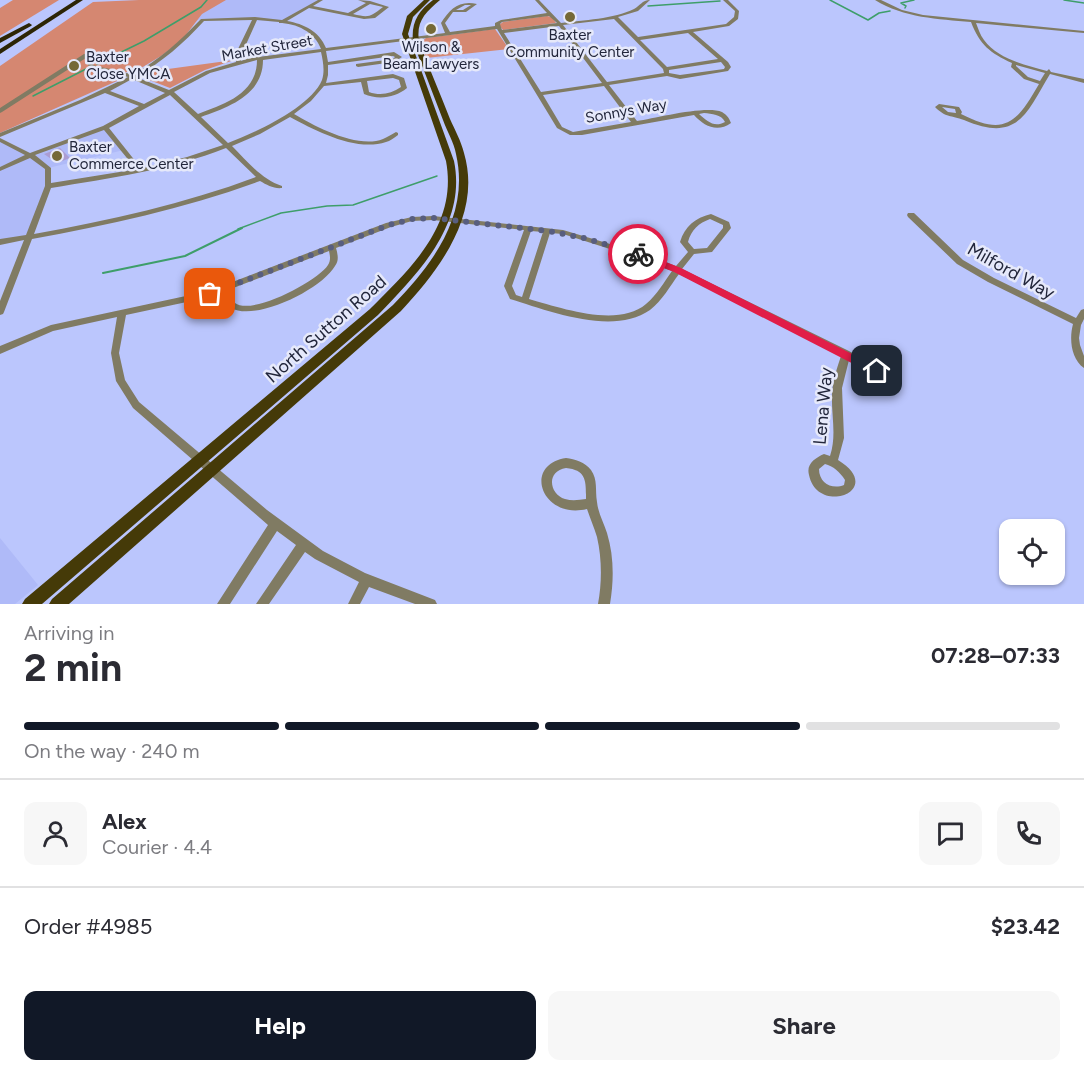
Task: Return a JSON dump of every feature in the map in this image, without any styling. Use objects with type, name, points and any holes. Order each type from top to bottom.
[{"type":"highway","points":[[0,52],[70,0]]},
{"type":"highway","points":[[0,45],[80,0]]},
{"type":"highway","points":[[0,41],[46,20]]},
{"type":"highway","points":[[0,62],[40,32],[46,20]]},
{"type":"main road","points":[[411,39],[407,22],[416,9],[427,0]]},
{"type":"main road","points":[[411,39],[418,17],[437,0]]},
{"type":"main road","name":"North Sutton Road","points":[[30,604],[393,294],[431,248],[446,220],[452,192],[452,170],[411,39]]},
{"type":"main road","name":"North Sutton Road","points":[[57,604],[412,294],[442,255],[459,221],[465,188],[463,163],[411,39]]},
{"type":"street","points":[[281,22],[321,0]]},
{"type":"street","points":[[309,6],[370,18],[387,7],[360,0]]},
{"type":"street","points":[[537,0],[560,24],[635,123]]},
{"type":"street","points":[[499,30],[615,17],[636,10],[648,0]]},
{"type":"street","points":[[637,39],[727,25],[736,18],[737,11],[725,0]]},
{"type":"street","points":[[877,0],[911,14],[1084,32]]},
{"type":"street","points":[[349,15],[370,2]]},
{"type":"street","points":[[448,34],[443,23],[451,11]]},
{"type":"street","points":[[551,14],[501,21],[497,24],[540,94],[607,84],[722,60]]},
{"type":"street","points":[[615,17],[667,72],[680,77],[726,70],[728,67],[722,60],[689,31]]},
{"type":"street","points":[[238,62],[241,49],[255,18]]},
{"type":"street","points":[[0,135],[133,76],[178,47],[203,20],[255,18],[281,22],[301,27],[316,35],[324,45],[325,76],[321,85],[307,101],[289,114],[228,146],[187,159],[135,171],[48,186]]},
{"type":"street","points":[[973,21],[983,43],[997,53],[1016,62],[1084,81]]},
{"type":"street","name":"Market Street","points":[[0,169],[30,155],[105,127],[208,72],[238,62],[448,34],[499,30]]},
{"type":"street","points":[[0,111],[86,55],[95,54],[88,62]]},
{"type":"street","points":[[326,64],[394,60],[399,57],[394,54],[358,62]]},
{"type":"street","points":[[198,116],[231,102],[250,88],[260,76],[260,59]]},
{"type":"street","points":[[73,64],[88,62],[103,70],[133,76],[170,92],[261,178],[269,184],[280,187]]},
{"type":"street","points":[[321,85],[362,80],[398,76],[402,79],[404,88],[390,94],[373,96],[366,93],[362,80],[358,62]]},
{"type":"street","points":[[1016,62],[1013,66],[1017,72],[1041,83]]},
{"type":"street","points":[[958,115],[980,123],[1009,125],[1018,120],[1049,71]]},
{"type":"street","points":[[104,90],[144,106]]},
{"type":"street","name":"Sonnys Way","points":[[540,94],[562,130],[572,134],[695,113],[719,114],[726,118],[728,123],[719,127],[708,125],[695,113]]},
{"type":"street","points":[[289,114],[326,134],[344,140],[381,141],[396,134]]},
{"type":"street","points":[[105,127],[134,163],[135,171]]},
{"type":"street","points":[[0,140],[30,155],[48,168],[48,186],[0,312]]},
{"type":"street","points":[[0,242],[178,207],[261,178]]},
{"type":"street","name":"Milford Way","points":[[910,215],[960,262],[1076,322]]},
{"type":"street","points":[[528,228],[508,286],[513,297],[598,318],[614,319],[637,314],[648,307],[692,252],[710,250],[727,228],[726,224],[711,216],[698,220],[685,237],[684,242],[692,252]]},
{"type":"street","points":[[0,350],[51,328],[224,290],[404,220],[419,218],[528,228],[617,247],[678,270],[846,354],[893,381]]},
{"type":"street","points":[[525,300],[548,231]]},
{"type":"street","points":[[224,290],[229,301],[238,308],[255,307],[284,298],[300,290],[330,267],[334,257],[332,247]]},
{"type":"street","points":[[1084,312],[1076,322],[1074,351],[1084,364]]},
{"type":"street","points":[[122,313],[115,353],[121,381],[136,405],[276,524],[319,555],[366,580],[430,604]]},
{"type":"street","name":"Lena Way","points":[[832,460],[840,445],[841,430],[837,398],[839,372],[846,354]]},
{"type":"street","points":[[591,503],[583,506],[567,505],[555,500],[548,490],[546,478],[549,470],[559,464],[571,463],[583,468],[590,477],[591,503],[603,537],[607,562],[604,604]]},
{"type":"street","points":[[223,604],[276,524]]},
{"type":"street","points":[[262,604],[304,544]]},
{"type":"street","points":[[354,604],[366,580]]},
{"type":"shaded area","points":[[13,0],[59,0],[0,36],[0,8]]},
{"type":"shaded area","points":[[182,0],[321,0],[281,22],[236,19],[198,20],[196,22]]},
{"type":"shaded area","name":"Baxter Close YMCA","points":[[226,0],[202,14],[182,40],[133,73],[122,74],[126,77],[0,133],[0,66],[93,2]]},
{"type":"shaded area","points":[[552,17],[556,23],[503,30],[499,25],[503,22]]},
{"type":"shaded area","points":[[495,29],[509,49],[426,58],[420,43],[426,38]]},
{"type":"shaded area","points":[[234,60],[205,70],[170,88],[139,76],[155,67],[168,69]]},
{"type":"shaded area","points":[[105,127],[124,150],[48,168],[48,186],[28,237],[0,242],[0,140],[30,155]]},
{"type":"shaded area","points":[[0,538],[38,585],[15,604],[0,604]]},
{"type":"building","name":"Baxter Commerce Center","points":[[60,148],[70,158],[57,163],[44,154]]},
{"type":"waterway","points":[[97,64],[144,41],[201,7],[207,0]]},
{"type":"waterway","points":[[830,0],[868,20],[879,13],[890,11]]},
{"type":"waterway","points":[[905,8],[906,6],[901,3],[914,0]]},
{"type":"waterway","points":[[1064,0],[1084,3]]},
{"type":"waterway","points":[[648,6],[720,1]]},
{"type":"waterway","points":[[33,96],[86,69]]},
{"type":"waterway","points":[[238,229],[281,213],[327,206],[353,205],[437,176]]},
{"type":"waterway","points":[[103,273],[185,256],[242,228]]},
{"type":"way so far","points":[[210,294],[389,225],[419,218],[563,232],[638,254]]},
{"type":"place","name":"Baxter Community Center","points":[[570,17]]},
{"type":"place","name":"Wilson & Beam Lawyers","points":[[431,29]]},
{"type":"place","name":"Baxter Close YMCA","points":[[74,66]]},
{"type":"place","name":"Baxter Commerce Center","points":[[57,156]]},
{"type":"route","points":[[638,254],[678,270],[877,371]]}]
